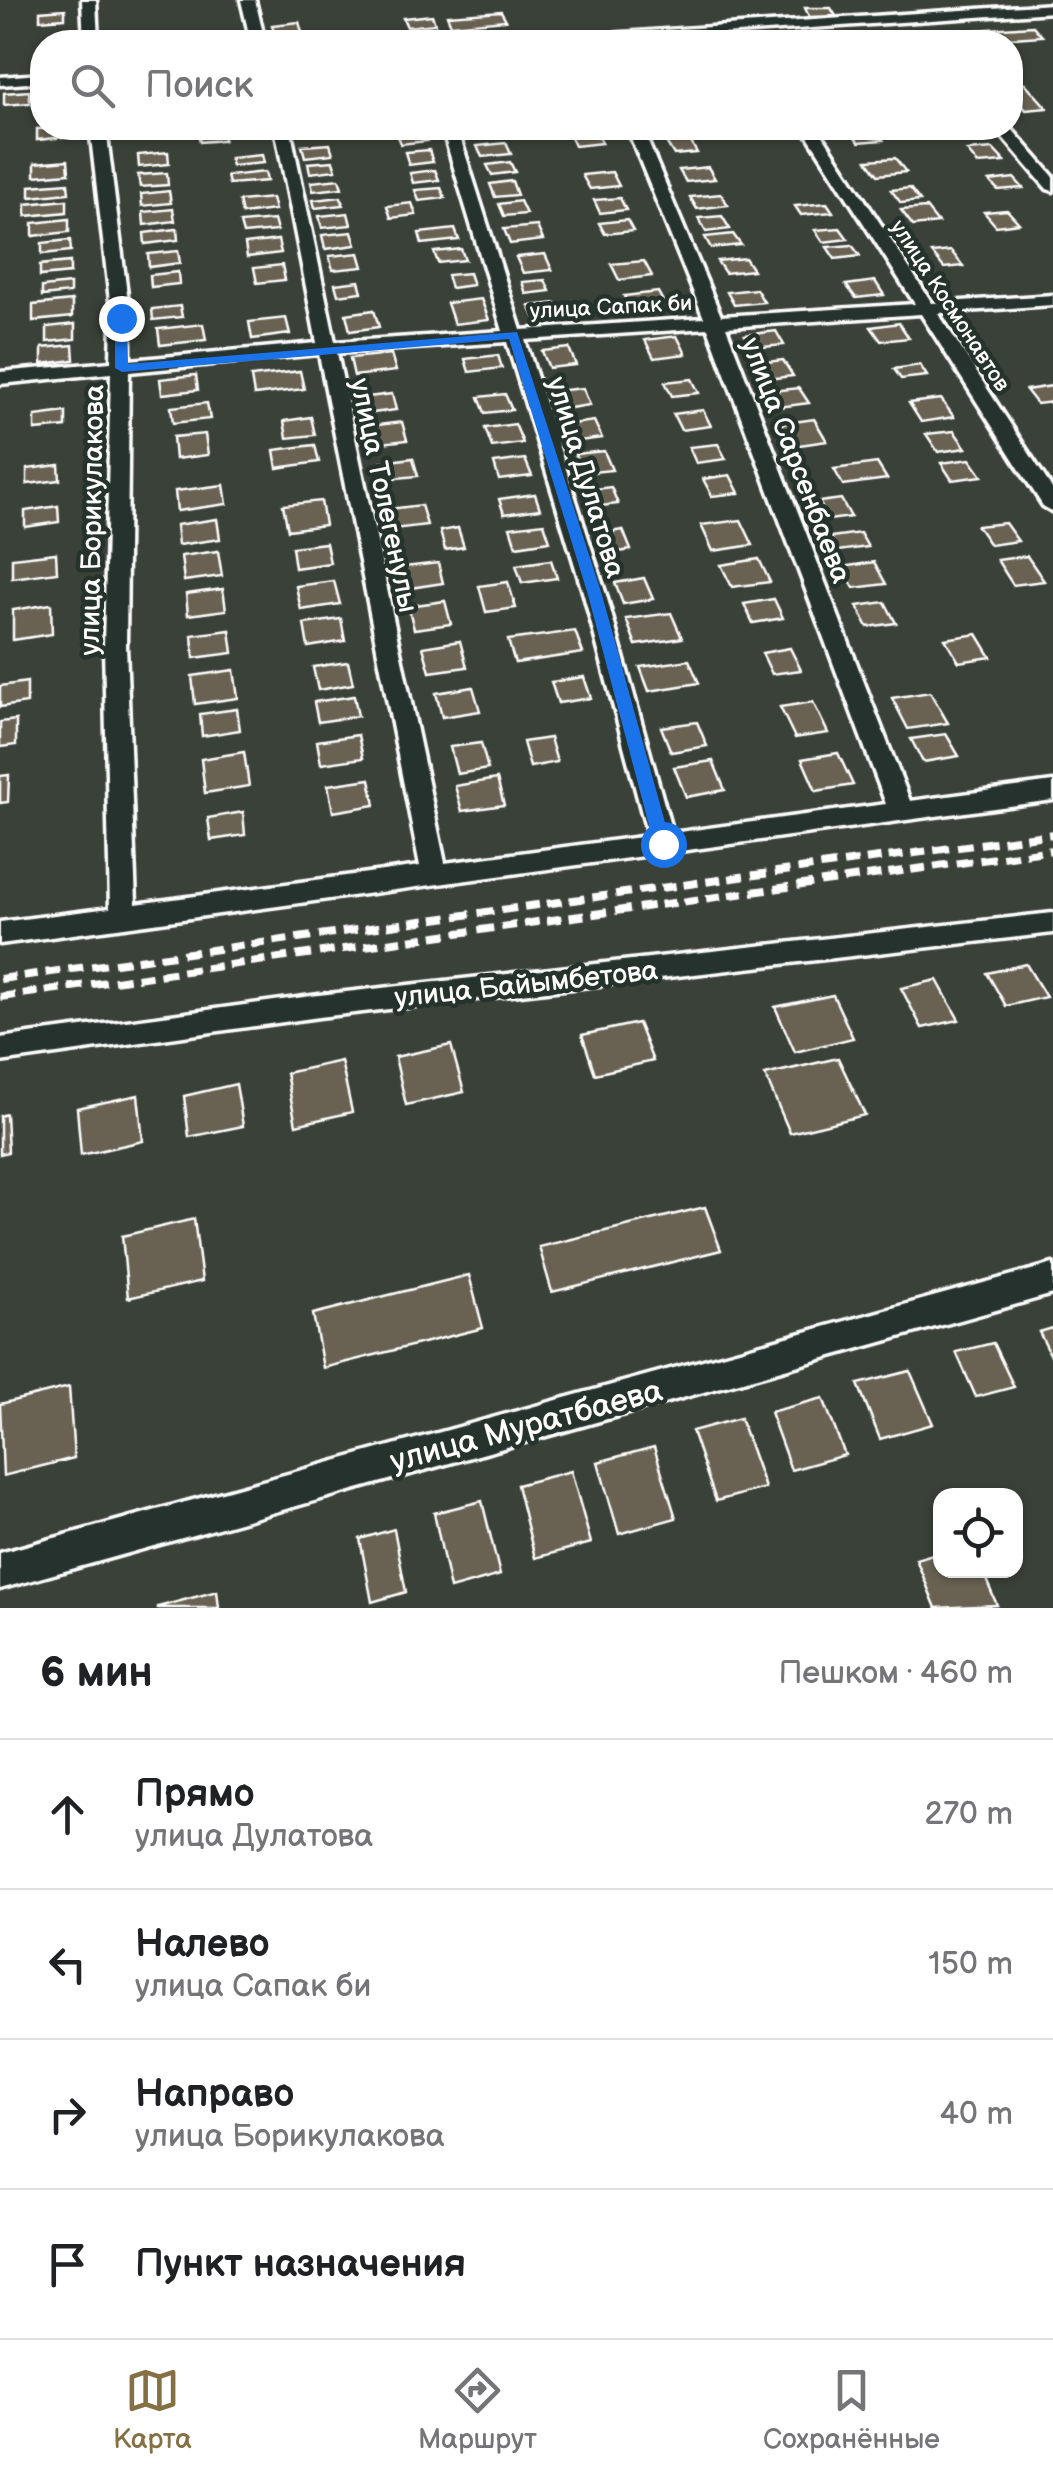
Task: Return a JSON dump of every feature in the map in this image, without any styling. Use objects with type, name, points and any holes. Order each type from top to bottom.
[{"type":"street","points":[[88,0],[89,30]]},
{"type":"street","points":[[248,0],[255,30]]},
{"type":"street","points":[[884,0],[911,23]]},
{"type":"street","points":[[827,30],[1053,8]]},
{"type":"street","points":[[0,81],[30,79]]},
{"type":"street","name":"улица Борикулакова","points":[[99,140],[121,318],[115,646],[123,914]]},
{"type":"street","name":"улица Толегенулы","points":[[284,140],[434,874]]},
{"type":"street","name":"улица Дулатова","points":[[454,140],[595,595],[663,844]]},
{"type":"street","name":"улица Сарсенбаева","points":[[639,140],[716,323],[902,814]]},
{"type":"street","name":"улица Космонавтов","points":[[819,140],[1053,506]]},
{"type":"street","points":[[1013,140],[1053,186]]},
{"type":"street","name":"улица Сапак би","points":[[0,378],[326,348],[1053,300]]},
{"type":"street","points":[[0,933],[1053,791]]},
{"type":"street","name":"улица Байымбетова","points":[[0,1050],[319,1006],[1053,923]]},
{"type":"street","name":"улица Муратбаева","points":[[0,1571],[1053,1279]]},
{"type":"building","points":[[805,8],[831,8],[836,16],[809,17]]},
{"type":"building","points":[[65,9],[65,18],[40,20],[40,11]]},
{"type":"building","points":[[501,11],[506,20],[451,25],[447,15]]},
{"type":"building","points":[[432,15],[435,24],[407,27],[403,18]]},
{"type":"building","points":[[299,22],[301,30],[273,30],[272,25]]},
{"type":"building","points":[[1033,26],[1042,36],[1023,37],[1023,30],[972,30]]},
{"type":"building","points":[[1025,83],[1047,108],[1026,110]]},
{"type":"building","points":[[29,91],[30,103],[4,105],[4,93]]},
{"type":"building","points":[[400,140],[427,141],[401,144]]},
{"type":"building","points":[[572,140],[602,143],[575,146]]},
{"type":"building","points":[[690,140],[697,153],[674,155],[666,142]]},
{"type":"building","points":[[506,143],[511,154],[482,157],[477,146]]},
{"type":"building","points":[[330,144],[333,154],[305,157],[302,146]]},
{"type":"building","points":[[993,149],[1005,162],[978,164],[967,151]]},
{"type":"building","points":[[429,150],[433,162],[409,165],[405,152]]},
{"type":"building","points":[[168,152],[169,164],[139,167],[138,155]]},
{"type":"building","points":[[262,155],[264,163],[232,166],[230,158]]},
{"type":"building","points":[[895,158],[906,172],[878,175],[867,160]]},
{"type":"building","points":[[68,160],[69,173],[35,176],[35,163]]},
{"type":"building","points":[[333,161],[336,170],[310,173],[308,163]]},
{"type":"building","points":[[510,162],[515,172],[492,175],[487,165]]},
{"type":"building","points":[[708,167],[715,179],[686,182],[679,170]]},
{"type":"building","points":[[435,170],[439,180],[413,183],[410,173]]},
{"type":"building","points":[[265,172],[267,181],[229,184],[227,176]]},
{"type":"building","points":[[612,172],[619,186],[590,189],[582,175]]},
{"type":"building","points":[[167,173],[168,185],[140,187],[138,175]]},
{"type":"building","points":[[1014,178],[1023,188],[998,190],[989,181]]},
{"type":"building","points":[[339,179],[342,188],[313,191],[311,182]]},
{"type":"building","points":[[512,181],[517,195],[495,197],[490,184]]},
{"type":"building","points":[[68,183],[69,193],[30,197],[30,186]]},
{"type":"building","points":[[441,188],[445,198],[419,201],[415,190]]},
{"type":"building","points":[[910,188],[920,201],[901,203],[891,190]]},
{"type":"building","points":[[169,191],[171,203],[142,206],[141,194]]},
{"type":"building","points":[[721,194],[728,205],[697,209],[690,197]]},
{"type":"building","points":[[341,197],[343,205],[315,208],[313,200]]},
{"type":"building","points":[[272,198],[275,210],[242,214],[239,201]]},
{"type":"building","points":[[620,198],[626,210],[600,213],[594,200]]},
{"type":"building","points":[[67,200],[67,212],[26,216],[26,204]]},
{"type":"building","points":[[520,201],[526,214],[504,216],[499,204]]},
{"type":"building","points":[[412,203],[416,215],[391,218],[387,206]]},
{"type":"building","points":[[827,203],[833,212],[801,215],[795,206]]},
{"type":"building","points":[[926,208],[938,223],[913,226],[901,210]]},
{"type":"building","points":[[173,209],[175,221],[144,225],[143,212]]},
{"type":"building","points":[[1007,210],[1019,223],[996,226],[984,212]]},
{"type":"building","points":[[348,213],[351,225],[322,228],[319,216]]},
{"type":"building","points":[[722,216],[730,229],[706,232],[698,218]]},
{"type":"building","points":[[69,219],[69,232],[33,236],[33,223]]},
{"type":"building","points":[[274,220],[277,231],[243,234],[240,223]]},
{"type":"building","points":[[627,220],[633,231],[605,234],[599,223]]},
{"type":"building","points":[[537,226],[543,240],[510,244],[504,229]]},
{"type":"building","points":[[840,228],[848,239],[823,242],[815,230]]},
{"type":"building","points":[[177,229],[178,240],[145,244],[144,233]]},
{"type":"building","points":[[455,229],[459,240],[422,244],[419,233]]},
{"type":"building","points":[[352,232],[356,245],[325,249],[322,235]]},
{"type":"building","points":[[733,234],[741,245],[711,248],[705,237]]},
{"type":"building","points":[[70,240],[71,251],[42,254],[42,243]]},
{"type":"building","points":[[278,240],[281,253],[247,257],[245,244]]},
{"type":"building","points":[[852,245],[860,256],[835,259],[827,247]]},
{"type":"building","points":[[461,249],[465,260],[438,263],[434,252]]},
{"type":"building","points":[[178,251],[180,263],[149,267],[148,254]]},
{"type":"building","points":[[951,251],[963,266],[944,268],[932,253]]},
{"type":"building","points":[[359,253],[363,267],[333,270],[329,256]]},
{"type":"building","points":[[545,254],[552,270],[523,273],[516,257]]},
{"type":"building","points":[[745,258],[753,270],[725,273],[717,261]]},
{"type":"building","points":[[644,261],[652,276],[619,280],[611,264]]},
{"type":"building","points":[[70,262],[70,273],[40,276],[40,265]]},
{"type":"building","points":[[282,265],[285,280],[257,283],[254,268]]},
{"type":"building","points":[[178,272],[179,284],[151,287],[150,275]]},
{"type":"building","points":[[469,273],[473,285],[451,288],[447,275]]},
{"type":"building","points":[[545,280],[550,291],[526,294],[522,282]]},
{"type":"building","points":[[359,281],[362,292],[338,295],[335,284]]},
{"type":"building","points":[[875,281],[884,295],[856,298],[846,285]]},
{"type":"building","points":[[70,284],[70,293],[42,296],[42,287]]},
{"type":"building","points":[[756,289],[764,302],[734,305],[727,292]]},
{"type":"building","points":[[658,292],[667,309],[632,313],[624,296]]},
{"type":"building","points":[[481,299],[489,320],[454,324],[447,303]]},
{"type":"building","points":[[72,301],[72,317],[33,321],[33,305]]},
{"type":"building","points":[[556,303],[561,315],[535,318],[529,306]]},
{"type":"building","points":[[180,306],[182,317],[153,320],[152,309]]},
{"type":"building","points":[[374,310],[379,327],[350,331],[346,314]]},
{"type":"building","points":[[286,318],[290,334],[252,339],[249,322]]},
{"type":"building","points":[[899,323],[909,338],[881,341],[871,327]]},
{"type":"building","points":[[75,324],[75,339],[47,342],[47,327]]},
{"type":"building","points":[[203,324],[206,340],[160,345],[158,329]]},
{"type":"building","points":[[776,331],[784,345],[753,348],[745,335]]},
{"type":"building","points":[[677,336],[686,354],[654,358],[645,340]]},
{"type":"building","points":[[73,345],[74,360],[42,364],[42,348]]},
{"type":"building","points":[[569,348],[576,365],[549,368],[542,351]]},
{"type":"building","points":[[391,354],[396,371],[354,376],[350,358]]},
{"type":"building","points":[[498,355],[502,368],[469,372],[465,359]]},
{"type":"building","points":[[783,360],[793,376],[767,379],[758,363]]},
{"type":"building","points":[[920,365],[927,376],[901,379],[894,369]]},
{"type":"building","points":[[300,371],[304,389],[254,395],[251,377]]},
{"type":"building","points":[[196,375],[198,390],[162,394],[160,379]]},
{"type":"building","points":[[692,379],[699,393],[672,396],[665,382]]},
{"type":"building","points":[[1052,386],[1053,402],[1037,404],[1026,390]]},
{"type":"building","points":[[583,388],[590,405],[563,409],[555,391]]},
{"type":"building","points":[[799,388],[809,403],[779,407],[770,391]]},
{"type":"building","points":[[392,394],[396,410],[364,414],[360,398]]},
{"type":"building","points":[[505,394],[512,410],[485,413],[479,397]]},
{"type":"building","points":[[941,399],[954,417],[921,422],[909,403]]},
{"type":"building","points":[[207,403],[210,419],[173,423],[171,407]]},
{"type":"building","points":[[703,410],[711,426],[681,430],[673,414]]},
{"type":"building","points":[[66,412],[66,427],[35,430],[35,416]]},
{"type":"building","points":[[311,417],[315,435],[287,438],[284,421]]},
{"type":"building","points":[[814,419],[827,441],[793,446],[780,424]]},
{"type":"building","points":[[594,421],[602,438],[572,442],[565,425]]},
{"type":"building","points":[[402,422],[407,440],[374,444],[369,426]]},
{"type":"building","points":[[515,424],[523,443],[492,447],[485,428]]},
{"type":"building","points":[[954,431],[966,448],[938,452],[926,434]]},
{"type":"building","points":[[205,434],[208,455],[175,459],[173,437]]},
{"type":"building","points":[[718,444],[726,459],[696,463],[689,447]]},
{"type":"building","points":[[315,445],[319,462],[277,468],[274,450]]},
{"type":"building","points":[[604,451],[612,470],[583,473],[575,454]]},
{"type":"building","points":[[413,458],[418,476],[387,479],[382,462]]},
{"type":"building","points":[[525,459],[532,476],[499,480],[494,463]]},
{"type":"building","points":[[970,459],[982,476],[952,480],[941,463]]},
{"type":"building","points":[[877,463],[887,479],[843,485],[834,469]]},
{"type":"building","points":[[59,465],[60,480],[27,484],[27,469]]},
{"type":"building","points":[[730,475],[739,493],[712,496],[703,479]]},
{"type":"building","points":[[224,485],[227,504],[177,511],[175,491]]},
{"type":"building","points":[[611,487],[618,504],[593,507],[586,490]]},
{"type":"building","points":[[535,494],[540,509],[504,514],[499,499]]},
{"type":"building","points":[[841,499],[851,517],[829,520],[819,502]]},
{"type":"building","points":[[321,501],[325,525],[288,530],[283,505]]},
{"type":"building","points":[[421,505],[427,525],[394,529],[389,509]]},
{"type":"building","points":[[58,506],[59,522],[25,527],[25,511]]},
{"type":"building","points":[[217,519],[220,539],[178,545],[176,525]]},
{"type":"building","points":[[741,520],[753,545],[713,551],[701,525]]},
{"type":"building","points":[[544,523],[550,541],[516,546],[510,527]]},
{"type":"building","points":[[1005,523],[1018,541],[990,545],[977,526]]},
{"type":"building","points":[[458,528],[464,547],[445,550],[440,531]]},
{"type":"building","points":[[623,530],[631,550],[606,554],[598,534]]},
{"type":"building","points":[[860,533],[868,547],[838,551],[831,537]]},
{"type":"building","points":[[326,543],[330,563],[295,568],[292,547]]},
{"type":"building","points":[[218,551],[222,576],[184,581],[181,556]]},
{"type":"building","points":[[56,553],[57,572],[12,578],[12,558]]},
{"type":"building","points":[[1027,556],[1044,581],[1013,585],[997,560]]},
{"type":"building","points":[[759,559],[770,582],[732,587],[721,565]]},
{"type":"building","points":[[551,560],[557,578],[522,583],[516,565]]},
{"type":"building","points":[[874,562],[886,584],[854,588],[842,567]]},
{"type":"building","points":[[438,563],[443,583],[410,588],[404,567]]},
{"type":"building","points":[[644,578],[653,599],[623,604],[615,583]]},
{"type":"building","points":[[334,581],[340,604],[301,610],[296,586]]},
{"type":"building","points":[[508,582],[516,608],[486,612],[479,586]]},
{"type":"building","points":[[223,589],[226,610],[188,615],[186,594]]},
{"type":"building","points":[[774,599],[783,618],[753,623],[744,604]]},
{"type":"building","points":[[445,601],[451,624],[414,629],[408,606]]},
{"type":"building","points":[[885,602],[896,623],[868,627],[857,606]]},
{"type":"building","points":[[51,604],[52,634],[13,640],[13,610]]},
{"type":"building","points":[[671,613],[682,638],[636,645],[626,619]]},
{"type":"building","points":[[341,619],[345,641],[308,647],[304,624]]},
{"type":"building","points":[[230,630],[233,653],[194,658],[192,635]]},
{"type":"building","points":[[575,631],[583,653],[515,663],[508,640]]},
{"type":"building","points":[[977,634],[991,657],[959,662],[945,639]]},
{"type":"building","points":[[460,641],[467,667],[430,672],[423,647]]},
{"type":"building","points":[[790,648],[801,670],[772,674],[762,653]]},
{"type":"building","points":[[689,660],[699,683],[649,691],[640,667]]},
{"type":"building","points":[[348,662],[353,684],[318,690],[313,667]]},
{"type":"building","points":[[234,670],[238,698],[195,704],[192,676]]},
{"type":"building","points":[[584,677],[591,698],[558,703],[551,682]]},
{"type":"building","points":[[27,682],[27,703],[0,707],[0,686]]},
{"type":"building","points":[[473,687],[480,711],[442,717],[436,693]]},
{"type":"building","points":[[930,692],[948,723],[908,729],[892,698]]},
{"type":"building","points":[[354,696],[358,716],[318,722],[314,702]]},
{"type":"building","points":[[813,702],[828,733],[795,738],[780,707]]},
{"type":"building","points":[[237,709],[240,730],[202,736],[200,714]]},
{"type":"building","points":[[16,720],[16,745],[0,747],[0,722]]},
{"type":"building","points":[[697,722],[707,746],[671,752],[661,727]]},
{"type":"building","points":[[946,734],[959,756],[923,762],[911,739]]},
{"type":"building","points":[[358,735],[363,758],[321,764],[317,741]]},
{"type":"building","points":[[550,738],[557,762],[530,767],[523,742]]},
{"type":"building","points":[[481,743],[488,769],[457,774],[450,747]]},
{"type":"building","points":[[244,752],[249,786],[205,793],[201,759]]},
{"type":"building","points":[[838,753],[853,785],[816,791],[802,759]]},
{"type":"building","points":[[713,761],[725,790],[686,797],[674,767]]},
{"type":"building","points":[[9,775],[8,802],[0,803],[0,776]]},
{"type":"building","points":[[370,779],[375,805],[333,812],[328,785]]},
{"type":"building","points":[[497,779],[504,805],[462,811],[455,786]]},
{"type":"building","points":[[243,812],[245,835],[211,840],[208,818]]},
{"type":"building","points":[[1026,964],[1046,997],[1006,1006],[987,973]]},
{"type":"building","points":[[937,980],[959,1020],[922,1028],[901,988]]},
{"type":"building","points":[[833,995],[853,1038],[795,1052],[775,1007]]},
{"type":"building","points":[[638,1023],[653,1061],[595,1074],[582,1035]]},
{"type":"building","points":[[451,1045],[464,1092],[406,1105],[395,1057]]},
{"type":"building","points":[[838,1058],[865,1115],[790,1133],[765,1075]]},
{"type":"building","points":[[341,1061],[352,1112],[296,1125],[286,1073]]},
{"type":"building","points":[[236,1084],[243,1126],[189,1137],[184,1096]]},
{"type":"building","points":[[138,1095],[143,1141],[81,1155],[77,1108]]},
{"type":"building","points":[[6,1114],[8,1152],[0,1154],[0,1116]]},
{"type":"building","points":[[705,1207],[721,1250],[552,1292],[539,1247]]},
{"type":"building","points":[[194,1219],[202,1281],[128,1298],[122,1236]]},
{"type":"building","points":[[469,1275],[483,1328],[323,1368],[313,1314]]},
{"type":"building","points":[[1053,1328],[1053,1360],[1039,1332]]},
{"type":"building","points":[[993,1343],[1014,1387],[976,1397],[956,1352]]},
{"type":"building","points":[[910,1371],[933,1424],[880,1439],[858,1384]]},
{"type":"building","points":[[69,1387],[74,1458],[3,1476],[0,1404]]},
{"type":"building","points":[[823,1398],[845,1455],[791,1470],[770,1412]]},
{"type":"building","points":[[740,1418],[765,1488],[716,1501],[692,1431]]},
{"type":"building","points":[[654,1447],[676,1518],[619,1534],[598,1462]]},
{"type":"building","points":[[571,1471],[591,1543],[535,1558],[517,1485]]},
{"type":"building","points":[[482,1501],[500,1575],[450,1589],[434,1513]]},
{"type":"building","points":[[394,1529],[406,1592],[372,1602],[360,1539]]},
{"type":"building","points":[[933,1554],[933,1578],[985,1578],[997,1605],[936,1608],[916,1559]]},
{"type":"building","points":[[217,1591],[219,1608],[158,1608],[158,1607]]},
{"type":"railway","points":[[0,979],[1053,834]]},
{"type":"railway","points":[[0,997],[1053,850]]},
{"type":"route","points":[[121,318],[122,368],[513,335],[595,595],[663,844]]}]
